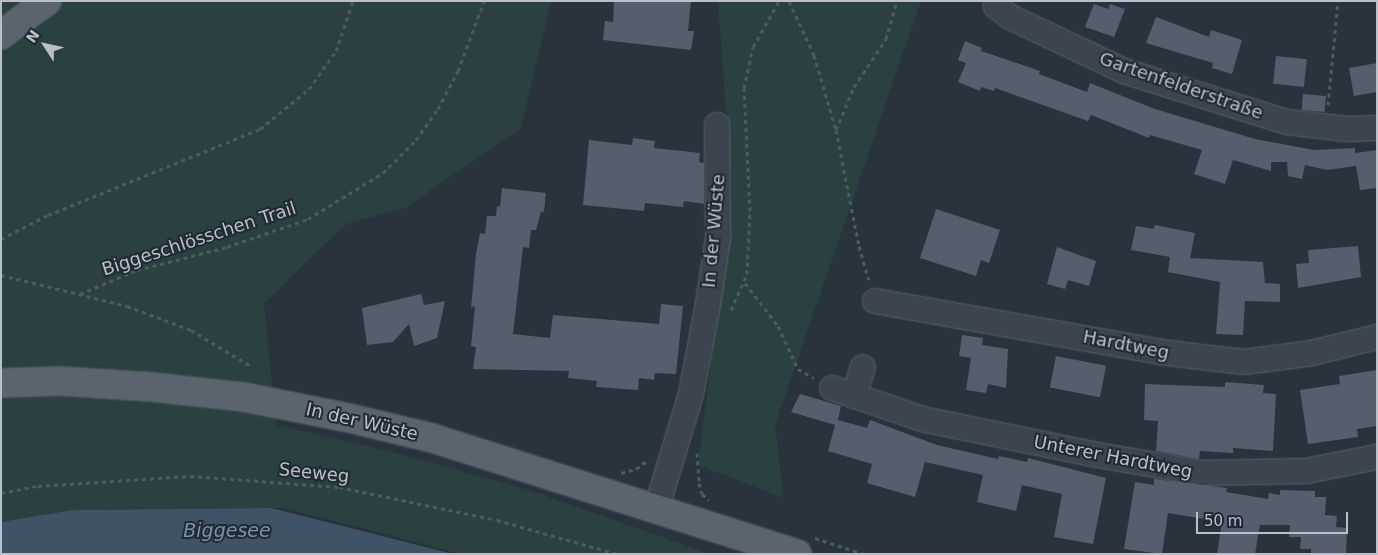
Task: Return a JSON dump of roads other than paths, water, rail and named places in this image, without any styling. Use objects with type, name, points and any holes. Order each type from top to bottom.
[{"type":"main road","points":[[1,35],[46,1]]},
{"type":"main road","name":"In der Wüste","points":[[1,382],[59,381],[244,397],[349,418],[432,438],[797,554]]},
{"type":"street","name":"Gartenfelderstraße","points":[[996,4],[1010,17],[1124,71],[1288,122],[1327,127],[1377,128]]},
{"type":"street","name":"In der Wüste","points":[[656,510],[691,394],[708,304],[718,237],[717,125]]},
{"type":"street","name":"Hardtweg","points":[[875,301],[1160,352],[1244,362],[1276,359],[1377,337]]},
{"type":"street","points":[[854,396],[863,367]]},
{"type":"street","name":"Unterer Hardtweg","points":[[832,388],[922,418],[1092,454],[1202,473],[1306,471],[1377,457]]},
{"type":"water","name":"Biggesee","points":[[271,508],[453,554],[1,554],[1,522],[73,510]]}]
